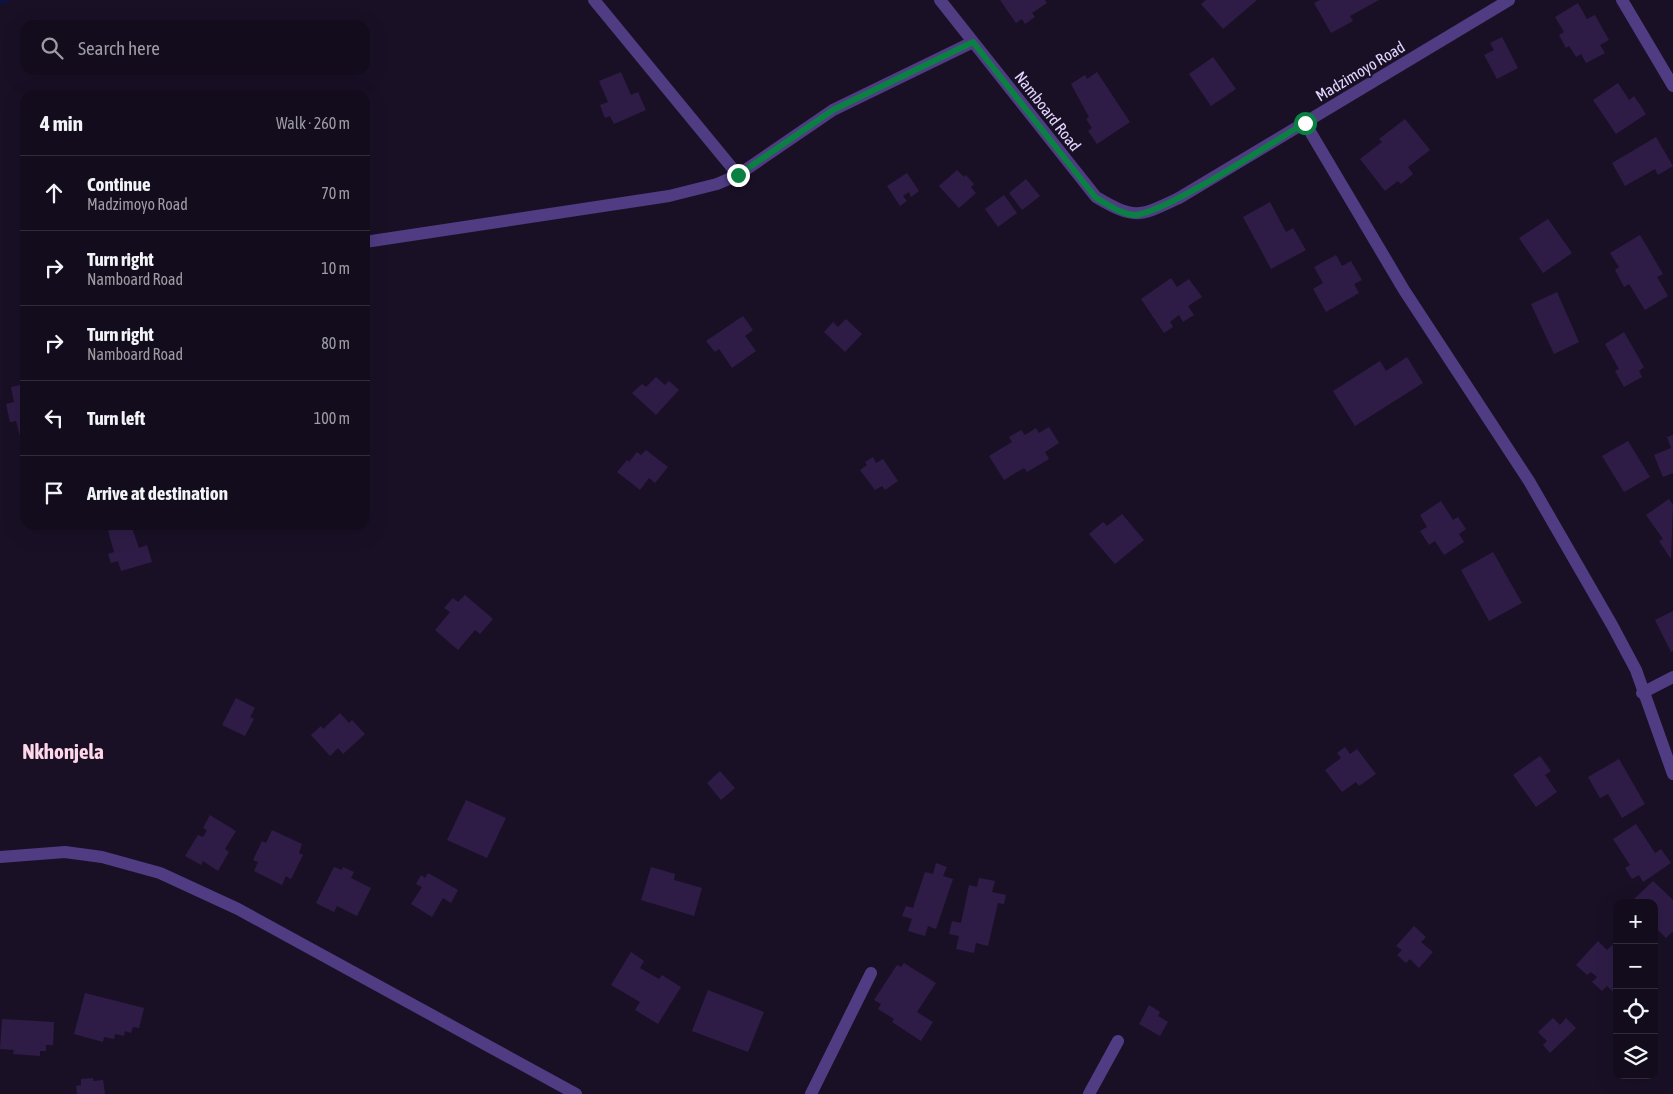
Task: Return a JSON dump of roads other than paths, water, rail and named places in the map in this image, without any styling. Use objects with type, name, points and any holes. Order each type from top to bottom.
[{"type":"street","points":[[594,0],[738,175]]},
{"type":"street","name":"Namboard Road","points":[[940,0],[1096,198],[1120,212],[1134,215],[1149,213]]},
{"type":"street","name":"Madzimoyo Road","points":[[1149,213],[1179,198],[1509,0]]},
{"type":"street","points":[[1622,0],[1673,86]]},
{"type":"street","points":[[370,241],[669,196],[717,184],[738,175],[833,110],[973,42]]},
{"type":"street","points":[[1305,123],[1404,290],[1529,481],[1632,662],[1673,774]]},
{"type":"street","points":[[1642,692],[1673,677]]},
{"type":"street","points":[[0,857],[65,852],[102,857],[160,874],[238,909],[576,1094]]},
{"type":"street","points":[[811,1094],[870,972]]},
{"type":"street","points":[[1089,1094],[1118,1041]]},
{"type":"waterway","points":[[0,1],[7,0]]},
{"type":"district","name":"Nkhonjela","points":[[63,751]]}]
